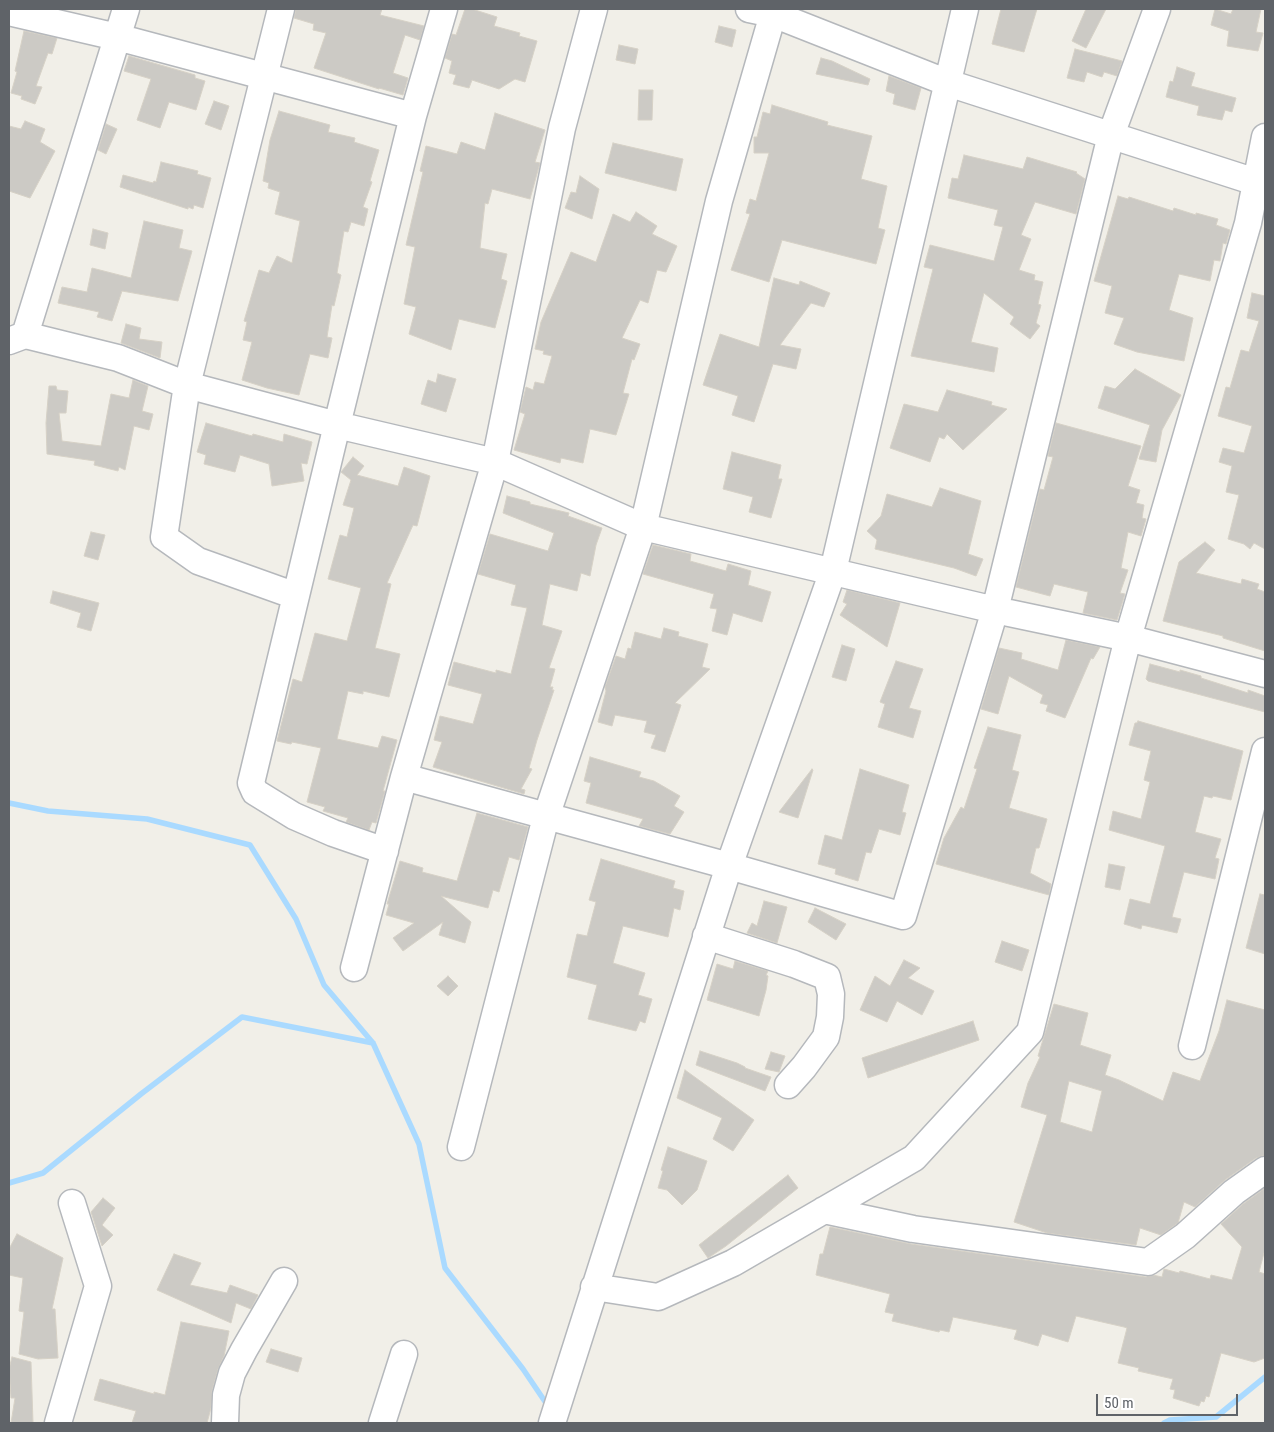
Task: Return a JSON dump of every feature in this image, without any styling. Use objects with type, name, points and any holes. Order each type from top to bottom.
[{"type":"street","points":[[126,9],[17,338],[118,358],[187,384],[337,425],[495,462],[643,527],[996,610],[1128,638],[1265,674]]},
{"type":"street","points":[[281,9],[187,384],[164,537],[198,561],[296,596]]},
{"type":"street","points":[[385,851],[294,816],[255,792],[252,783],[337,425],[414,116],[444,9]]},
{"type":"street","points":[[354,968],[404,777],[495,462],[562,128],[594,9]]},
{"type":"street","points":[[552,1423],[729,866],[833,571],[965,9]]},
{"type":"street","points":[[404,777],[903,916],[996,610],[1110,135],[1157,9]]},
{"type":"street","points":[[9,12],[117,37],[265,75],[414,116]]},
{"type":"street","points":[[462,1147],[546,817],[643,527],[761,12],[948,83],[1260,183]]},
{"type":"street","points":[[594,1287],[658,1297],[733,1262],[914,1158],[1030,1032],[1128,638],[1260,183],[1265,137]]},
{"type":"street","points":[[1192,1046],[1265,751]]},
{"type":"street","points":[[706,936],[794,964],[826,977],[831,994],[830,1017],[826,1037],[788,1085]]},
{"type":"street","points":[[824,1210],[914,1229],[1148,1262],[1185,1236],[1234,1192],[1265,1170]]},
{"type":"street","points":[[58,1423],[98,1286],[72,1202]]},
{"type":"street","points":[[225,1423],[226,1395],[232,1373],[284,1281]]},
{"type":"street","points":[[382,1423],[404,1354]]},
{"type":"building","points":[[296,9],[382,9],[380,15],[424,26],[420,40],[405,35],[393,73],[408,78],[403,95],[314,68],[326,33],[313,30],[314,24],[294,18]]},
{"type":"building","points":[[465,9],[472,9],[497,17],[494,26],[520,33],[519,36],[537,41],[525,82],[515,79],[499,89],[472,80],[469,88],[453,84],[456,75],[449,73],[452,61],[445,58],[452,34],[456,35]]},
{"type":"building","points":[[1001,9],[1037,9],[1024,52],[992,44]]},
{"type":"building","points":[[1086,9],[1106,9],[1086,48],[1072,41]]},
{"type":"building","points":[[1215,9],[1231,14],[1233,9],[1261,9],[1256,32],[1263,33],[1258,51],[1227,46],[1229,31],[1211,25]]},
{"type":"building","points":[[719,26],[736,30],[732,47],[715,42]]},
{"type":"building","points":[[24,31],[57,38],[52,54],[48,53],[36,86],[42,87],[35,104],[21,99],[22,96],[11,93],[17,72],[15,71]]},
{"type":"building","points":[[619,45],[638,49],[635,64],[616,60]]},
{"type":"building","points":[[1075,49],[1122,61],[1117,76],[1104,72],[1102,77],[1087,72],[1084,82],[1067,78]]},
{"type":"building","points":[[129,56],[195,75],[195,78],[205,81],[196,110],[169,102],[160,128],[137,120],[151,79],[124,71]]},
{"type":"building","points":[[821,58],[832,61],[870,79],[868,85],[816,74]]},
{"type":"building","points":[[1177,67],[1195,73],[1191,86],[1236,98],[1232,112],[1225,110],[1222,120],[1197,115],[1199,106],[1166,97],[1170,81],[1173,82]]},
{"type":"building","points":[[889,76],[921,88],[915,110],[893,104],[895,94],[886,91]]},
{"type":"building","points":[[639,90],[653,90],[652,120],[638,120]]},
{"type":"building","points":[[214,101],[229,106],[221,130],[205,124]]},
{"type":"building","points":[[772,105],[828,122],[827,125],[872,136],[861,179],[887,186],[878,228],[885,230],[876,264],[782,240],[769,282],[731,270],[750,214],[746,213],[750,199],[756,201],[769,153],[754,153],[754,137],[757,137],[763,112],[770,114]]},
{"type":"building","points":[[279,111],[330,125],[328,132],[355,138],[354,142],[379,150],[370,181],[372,182],[363,207],[368,209],[364,226],[351,222],[348,232],[344,231],[337,273],[341,275],[334,306],[332,305],[327,337],[332,338],[328,358],[310,354],[299,395],[242,380],[252,342],[243,340],[247,322],[244,321],[259,270],[269,273],[277,256],[292,263],[300,221],[275,214],[280,192],[268,188],[269,183],[263,181],[270,140]]},
{"type":"building","points":[[495,113],[545,130],[535,162],[540,163],[530,199],[492,189],[488,204],[485,203],[480,248],[507,254],[501,279],[507,281],[495,328],[459,319],[451,350],[409,334],[416,307],[404,304],[415,247],[406,245],[423,172],[420,171],[426,146],[457,154],[461,142],[485,150]]},
{"type":"building","points":[[25,121],[45,129],[40,142],[55,151],[30,198],[9,191],[9,126],[21,129]]},
{"type":"building","points":[[106,124],[117,129],[106,154],[98,150]]},
{"type":"building","points":[[613,143],[683,159],[676,191],[605,173]]},
{"type":"building","points":[[964,155],[1023,169],[1027,157],[1077,172],[1085,179],[1076,214],[1035,202],[1021,235],[1031,239],[1019,270],[1035,275],[1034,280],[1043,282],[1038,304],[1041,305],[1036,323],[1040,326],[1030,339],[1010,324],[1014,317],[984,293],[971,342],[998,348],[994,372],[911,356],[933,269],[924,267],[930,245],[994,261],[1003,227],[994,225],[998,210],[948,198],[952,178],[958,179]]},
{"type":"building","points":[[161,162],[198,171],[197,174],[211,178],[203,208],[194,205],[193,209],[188,207],[188,209],[120,187],[123,175],[153,183],[154,181],[156,182]]},
{"type":"building","points":[[580,176],[599,189],[592,219],[565,208],[571,192],[576,193]]},
{"type":"building","points":[[1118,196],[1128,199],[1129,197],[1173,211],[1174,208],[1218,219],[1216,225],[1230,230],[1226,244],[1223,243],[1220,261],[1214,260],[1210,281],[1179,274],[1169,310],[1193,318],[1184,361],[1137,352],[1114,344],[1124,318],[1105,313],[1112,286],[1094,281]]},
{"type":"building","points":[[636,212],[657,226],[652,234],[677,246],[666,272],[657,270],[648,303],[640,300],[622,338],[640,344],[634,360],[632,359],[623,393],[629,394],[616,435],[590,429],[583,463],[561,458],[560,463],[514,450],[525,414],[520,412],[526,387],[533,390],[535,382],[544,384],[552,356],[543,354],[544,351],[535,349],[541,322],[571,252],[596,262],[613,214],[630,222]]},
{"type":"building","points":[[144,221],[183,230],[179,248],[192,251],[178,301],[122,291],[112,321],[97,317],[99,312],[58,303],[62,287],[87,292],[92,268],[131,278]]},
{"type":"building","points":[[93,229],[108,233],[105,249],[90,245]]},
{"type":"building","points":[[774,278],[799,285],[800,281],[830,293],[824,307],[811,303],[780,345],[801,349],[796,369],[773,364],[754,422],[732,415],[738,396],[703,385],[720,334],[759,347]]},
{"type":"building","points":[[1252,293],[1265,296],[1265,549],[1254,543],[1250,549],[1244,544],[1228,539],[1239,495],[1226,492],[1232,466],[1219,462],[1223,448],[1244,453],[1252,426],[1218,416],[1226,387],[1230,388],[1241,350],[1249,352],[1259,321],[1247,318]]},
{"type":"building","points":[[126,324],[141,328],[139,339],[162,342],[160,358],[121,343]]},
{"type":"building","points":[[1135,369],[1181,395],[1162,430],[1156,462],[1139,459],[1150,425],[1098,408],[1105,386],[1115,389]]},
{"type":"building","points":[[438,374],[456,379],[446,412],[421,404],[428,380],[436,383]]},
{"type":"building","points":[[133,380],[148,386],[142,411],[153,414],[149,430],[134,426],[125,470],[119,467],[118,471],[94,465],[95,461],[47,454],[46,423],[49,386],[56,386],[57,390],[68,391],[66,413],[59,413],[62,441],[101,446],[111,394],[129,398]]},
{"type":"building","points":[[947,390],[992,402],[991,405],[1007,409],[963,450],[947,434],[944,439],[939,437],[930,462],[890,448],[904,404],[938,412]]},
{"type":"building","points":[[206,423],[252,436],[253,434],[283,442],[284,434],[312,442],[307,464],[301,463],[304,481],[272,486],[269,464],[240,455],[235,472],[204,464],[206,455],[197,452]]},
{"type":"building","points":[[1056,423],[1141,446],[1128,486],[1140,490],[1136,503],[1144,505],[1142,518],[1146,519],[1141,536],[1128,532],[1121,568],[1128,570],[1120,593],[1125,594],[1117,620],[1083,613],[1088,592],[1054,584],[1050,596],[1016,587],[1040,489],[1044,490],[1053,457],[1048,456]]},
{"type":"building","points":[[732,452],[781,465],[778,479],[782,479],[771,518],[749,512],[753,497],[723,489]]},
{"type":"building","points":[[353,457],[364,466],[357,475],[398,486],[404,467],[430,476],[417,526],[413,525],[387,583],[391,584],[375,648],[400,654],[389,697],[363,691],[363,694],[348,691],[337,739],[378,748],[382,736],[397,740],[376,823],[372,822],[369,830],[346,822],[348,818],[323,811],[325,807],[307,802],[321,748],[277,741],[293,679],[302,682],[315,633],[347,641],[361,588],[328,579],[340,535],[347,537],[354,508],[343,505],[351,480],[341,472]]},
{"type":"building","points":[[940,488],[981,501],[968,554],[983,559],[976,576],[954,568],[875,549],[877,540],[867,531],[881,516],[887,494],[932,507]]},
{"type":"building","points":[[507,496],[530,502],[530,504],[569,513],[568,516],[602,528],[596,545],[590,576],[581,573],[577,591],[550,584],[542,625],[562,631],[549,668],[555,669],[550,687],[553,687],[552,690],[554,690],[529,768],[532,769],[521,789],[525,790],[524,794],[433,767],[442,742],[434,740],[440,716],[473,724],[482,694],[448,685],[454,662],[496,673],[496,670],[511,674],[527,608],[511,605],[516,585],[478,574],[490,534],[548,551],[554,533],[503,513]]},
{"type":"building","points":[[91,532],[105,535],[98,560],[84,556]]},
{"type":"building","points":[[1205,542],[1215,550],[1196,573],[1241,584],[1242,579],[1259,584],[1257,589],[1265,592],[1265,651],[1223,638],[1223,636],[1163,621],[1179,562]]},
{"type":"building","points":[[653,545],[691,554],[690,561],[726,571],[728,564],[751,571],[748,585],[771,592],[762,622],[733,613],[727,635],[712,631],[717,609],[710,608],[714,594],[643,574]]},
{"type":"building","points":[[847,590],[900,603],[887,647],[840,615],[847,604],[843,602]]},
{"type":"building","points":[[53,591],[99,603],[91,631],[77,627],[81,613],[50,603]]},
{"type":"building","points":[[664,628],[679,632],[678,636],[708,644],[702,667],[710,669],[675,703],[681,705],[665,752],[651,748],[656,735],[644,732],[647,721],[615,715],[612,726],[598,722],[606,691],[605,687],[616,656],[625,659],[628,648],[631,649],[635,632],[661,639]]},
{"type":"building","points":[[1066,640],[1100,647],[1093,659],[1091,658],[1065,718],[1046,711],[1048,705],[1040,703],[1043,695],[1009,676],[998,714],[981,709],[999,648],[1022,653],[1021,659],[1058,670]]},
{"type":"building","points":[[842,645],[855,649],[846,681],[832,677]]},
{"type":"building","points":[[896,661],[923,669],[909,708],[921,711],[913,738],[878,727],[885,704],[880,702]]},
{"type":"building","points":[[1150,664],[1180,672],[1180,670],[1248,693],[1248,690],[1265,696],[1265,712],[1148,681],[1146,679]]},
{"type":"building","points":[[1138,721],[1243,751],[1231,800],[1204,796],[1195,832],[1221,839],[1215,858],[1219,859],[1215,879],[1184,872],[1172,917],[1181,919],[1177,933],[1142,925],[1141,929],[1124,924],[1130,899],[1150,904],[1165,846],[1109,830],[1113,811],[1141,819],[1150,782],[1144,780],[1151,751],[1129,745],[1135,723]]},
{"type":"building","points":[[988,727],[1021,735],[1012,770],[1019,772],[1009,808],[1047,819],[1039,848],[1036,848],[1030,873],[1051,884],[1049,895],[936,864],[944,838],[961,807],[964,809],[977,769],[974,768]]},
{"type":"building","points":[[590,757],[641,772],[639,777],[654,781],[680,796],[674,806],[684,812],[670,834],[639,826],[643,819],[586,803],[591,783],[584,781]]},
{"type":"building","points":[[812,769],[798,818],[779,812]]},
{"type":"building","points":[[860,769],[909,785],[902,812],[906,813],[900,835],[879,829],[871,853],[866,852],[858,881],[835,874],[836,869],[818,864],[825,835],[842,840]]},
{"type":"building","points":[[477,813],[528,827],[519,860],[509,857],[499,892],[493,890],[488,908],[441,896],[471,922],[465,943],[439,935],[443,922],[403,951],[393,938],[414,923],[386,915],[389,904],[387,904],[400,861],[423,868],[422,872],[457,881]]},
{"type":"building","points":[[601,859],[675,881],[673,888],[684,891],[680,910],[674,908],[668,937],[623,926],[613,963],[645,973],[638,995],[652,999],[645,1023],[640,1021],[636,1031],[588,1019],[597,985],[567,977],[577,934],[587,936],[596,902],[589,900]]},
{"type":"building","points":[[1109,864],[1125,867],[1120,890],[1105,887]]},
{"type":"building","points":[[1260,894],[1265,895],[1265,954],[1246,948]]},
{"type":"building","points":[[764,901],[787,907],[777,943],[747,933],[752,923],[757,926]]},
{"type":"building","points":[[815,908],[846,924],[836,940],[808,922]]},
{"type":"building","points":[[1002,941],[1029,950],[1022,971],[995,962]]},
{"type":"building","points":[[904,960],[920,968],[908,978],[934,991],[922,1015],[897,1001],[887,1022],[860,1010],[875,976],[890,986]]},
{"type":"building","points":[[735,961],[768,971],[766,975],[768,976],[766,990],[759,1016],[707,1000],[717,964],[733,969]]},
{"type":"building","points":[[448,976],[458,986],[448,996],[437,986]]},
{"type":"building","points":[[1227,1000],[1265,1010],[1265,1155],[1256,1158],[1225,1180],[1195,1207],[1184,1202],[1178,1223],[1161,1235],[1140,1228],[1136,1245],[1047,1233],[1014,1222],[1047,1115],[1021,1107],[1028,1083],[1040,1057],[1038,1056],[1054,1004],[1088,1013],[1080,1045],[1111,1055],[1105,1075],[1163,1101],[1173,1072],[1200,1081],[1219,1031]],"holes":[[[1069,1081],[1102,1091],[1092,1132],[1060,1122]]]},
{"type":"building","points":[[973,1021],[979,1040],[868,1078],[862,1058]]},
{"type":"building","points":[[700,1051],[771,1077],[765,1091],[696,1065]]},
{"type":"building","points":[[771,1052],[785,1056],[779,1072],[765,1069]]},
{"type":"building","points":[[685,1070],[754,1120],[733,1151],[713,1139],[722,1118],[677,1098]]},
{"type":"building","points":[[668,1147],[707,1161],[697,1190],[682,1205],[667,1190],[658,1188]]},
{"type":"building","points":[[788,1175],[798,1188],[726,1246],[708,1258],[699,1245]]},
{"type":"building","points":[[1265,1188],[1265,1249],[1259,1272],[1265,1274],[1265,1358],[1254,1362],[1221,1353],[1209,1397],[1206,1396],[1204,1402],[1201,1401],[1199,1406],[1173,1398],[1175,1390],[1170,1389],[1173,1379],[1138,1371],[1139,1368],[1118,1363],[1127,1328],[1076,1316],[1068,1342],[1042,1334],[1038,1346],[1014,1339],[1017,1330],[953,1317],[949,1332],[940,1330],[939,1332],[892,1321],[894,1314],[885,1312],[890,1294],[816,1275],[820,1254],[823,1254],[830,1227],[911,1244],[1146,1277],[1153,1275],[1162,1277],[1164,1269],[1210,1279],[1211,1275],[1232,1280],[1242,1247],[1221,1224],[1243,1204]]},
{"type":"building","points":[[103,1198],[115,1208],[102,1225],[113,1235],[102,1246],[91,1212]]},
{"type":"building","points":[[17,1234],[63,1258],[52,1309],[55,1309],[58,1358],[38,1359],[19,1354],[24,1312],[19,1311],[23,1278],[9,1275],[9,1249]]},
{"type":"building","points":[[174,1254],[201,1263],[190,1285],[227,1293],[230,1285],[258,1295],[251,1309],[236,1303],[231,1323],[157,1290]]},
{"type":"building","points":[[181,1322],[229,1331],[224,1356],[212,1391],[211,1408],[207,1423],[132,1423],[136,1411],[94,1400],[100,1379],[154,1394],[154,1392],[165,1395]]},
{"type":"building","points":[[271,1349],[302,1358],[298,1372],[266,1362]]},
{"type":"building","points":[[12,1357],[31,1362],[33,1423],[11,1423],[15,1398],[11,1398],[9,1369]]},
{"type":"waterway","points":[[9,803],[48,811],[147,819],[250,845],[296,919],[324,985],[373,1043],[419,1144],[445,1268],[523,1369],[548,1406]]},
{"type":"waterway","points":[[9,1183],[43,1173],[141,1094],[242,1017],[373,1043]]},
{"type":"waterway","points":[[1164,1423],[1170,1420],[1216,1417],[1265,1377]]}]
